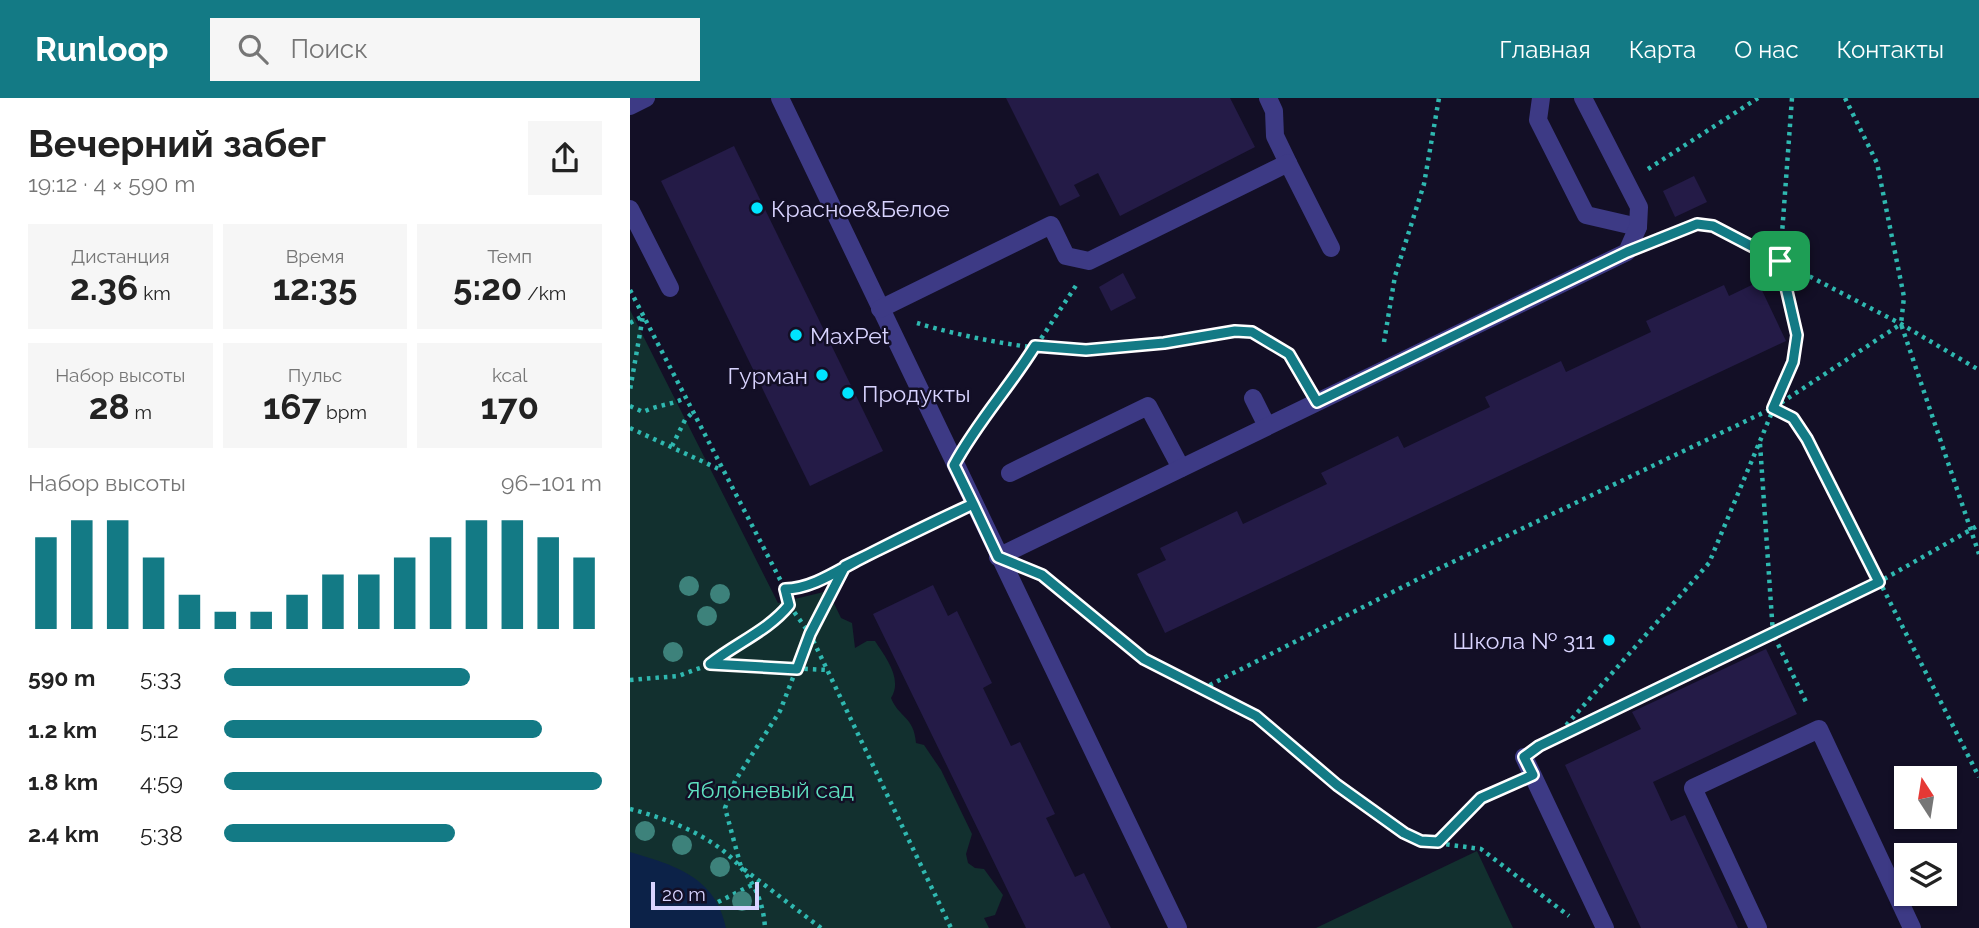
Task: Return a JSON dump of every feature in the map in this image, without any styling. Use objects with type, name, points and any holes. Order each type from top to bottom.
[{"type":"street","points":[[630,106],[646,98]]},
{"type":"street","points":[[779,98],[1178,928]]},
{"type":"street","points":[[1268,98],[1274,111],[1275,136],[1331,248]]},
{"type":"street","points":[[1541,98],[1538,120],[1586,215],[1638,227]]},
{"type":"street","points":[[998,557],[1627,252],[1638,227],[1639,207],[1583,98]]},
{"type":"street","points":[[880,309],[1051,225],[1066,256],[1089,261],[1288,163]]},
{"type":"street","points":[[630,209],[670,288]]},
{"type":"street","points":[[1252,398],[1267,426]]},
{"type":"street","points":[[1010,472],[1148,406],[1181,468]]},
{"type":"street","points":[[1758,928],[1693,788],[1819,729],[1912,928]]},
{"type":"street","points":[[1524,757],[1602,922]]},
{"type":"path","points":[[1381,371],[1387,309],[1424,184],[1439,98]]},
{"type":"path","points":[[1626,181],[1758,98]]},
{"type":"path","points":[[1555,738],[1709,563],[1793,362],[1797,335],[1780,261],[1792,98]]},
{"type":"path","points":[[1845,98],[1877,163],[1904,297],[1901,324],[1979,554]]},
{"type":"path","points":[[1627,252],[1697,224],[1713,226],[1901,324],[1979,370]]},
{"type":"path","points":[[954,465],[981,418],[1004,395],[1089,261]]},
{"type":"path","points":[[630,290],[785,589],[789,605],[810,634],[951,928]]},
{"type":"path","points":[[880,309],[936,329],[1035,346],[1086,350],[1164,343],[1235,331],[1252,332],[1289,354],[1317,402]]},
{"type":"path","points":[[630,323],[643,316]]},
{"type":"path","points":[[630,390],[643,316]]},
{"type":"path","points":[[1202,689],[1449,564],[1773,408],[1901,324]]},
{"type":"path","points":[[630,406],[643,412],[664,402],[676,402],[685,398]]},
{"type":"path","points":[[1773,408],[1793,418],[1807,439],[1979,777]]},
{"type":"path","points":[[672,446],[685,420],[692,413]]},
{"type":"path","points":[[630,428],[721,470]]},
{"type":"path","points":[[1760,442],[1773,634],[1819,729]]},
{"type":"path","points":[[785,589],[796,589],[973,504]]},
{"type":"path","points":[[1524,757],[1555,738],[1879,582],[1979,525]]},
{"type":"path","points":[[998,557],[1042,575],[1144,659],[1256,716],[1337,785],[1404,833],[1421,841],[1480,849],[1566,915],[1582,922],[1602,922]]},
{"type":"path","points":[[765,928],[752,885],[741,867],[726,808],[728,794],[780,711],[810,634],[845,566]]},
{"type":"path","points":[[630,680],[678,676],[710,664],[731,647],[775,622],[789,605]]},
{"type":"path","points":[[710,664],[828,670]]},
{"type":"path","points":[[1438,842],[1481,798],[1533,775]]},
{"type":"path","points":[[630,809],[668,821],[711,841],[821,928]]},
{"type":"path","points":[[718,902],[752,885]]},
{"type":"green space","name":"Яблоневый сад","points":[[630,310],[778,603],[828,591],[841,618],[852,623],[855,648],[867,641],[875,641],[888,661],[895,683],[891,698],[894,705],[912,727],[916,743],[924,745],[941,770],[972,834],[966,854],[968,863],[975,868],[984,869],[1003,895],[995,915],[984,918],[989,928],[630,928]]},
{"type":"green space","points":[[1477,851],[1513,928],[1316,928]]},
{"type":"water","points":[[630,852],[677,868],[703,885],[713,896],[726,928],[630,928]]},
{"type":"building","points":[[1006,98],[1230,98],[1255,147],[1120,216],[1098,173],[1074,185],[1080,196],[1060,206]]},
{"type":"building","points":[[734,146],[883,451],[810,486],[661,181]]},
{"type":"building","points":[[1694,176],[1707,202],[1675,217],[1663,191]]},
{"type":"building","points":[[1123,273],[1136,298],[1111,311],[1099,287]]},
{"type":"building","points":[[1758,282],[1786,341],[1165,633],[1137,574],[1166,560],[1160,548],[1237,511],[1243,524],[1327,484],[1321,473],[1398,436],[1404,448],[1490,407],[1485,397],[1561,361],[1566,372],[1651,332],[1646,321],[1724,285],[1729,296]]},
{"type":"building","points":[[933,585],[948,616],[957,611],[992,683],[983,688],[1011,746],[1020,742],[1055,814],[1046,818],[1075,877],[1084,873],[1111,928],[1026,928],[873,614]]},
{"type":"building","points":[[1766,649],[1797,714],[1653,782],[1671,821],[1685,815],[1738,928],[1641,928],[1565,765],[1641,729],[1632,712]]},
{"type":"place","name":"Красное&Белое","points":[[757,208]]},
{"type":"place","name":"MaxPet","points":[[796,335]]},
{"type":"place","name":"Гурман","points":[[822,375]]},
{"type":"place","name":"Продукты","points":[[848,393]]},
{"type":"place","name":"Школа № 311","points":[[1609,640]]},
{"type":"route","points":[[1780,261],[1713,226],[1697,224],[1627,252],[1317,402],[1289,354],[1252,332],[1216,333],[1164,343],[1086,350],[1035,346],[1004,395],[981,418],[954,465],[973,504],[948,515],[845,566],[813,583],[796,589],[785,589],[789,605],[775,622],[731,647],[710,664],[797,669],[810,634],[822,616],[845,566],[973,504],[998,557],[1042,575],[1144,659],[1256,716],[1337,785],[1404,833],[1421,841],[1438,842],[1481,798],[1533,775],[1524,757],[1539,746],[1879,582],[1807,439],[1793,418],[1773,408],[1793,362],[1797,335],[1780,261]]}]
